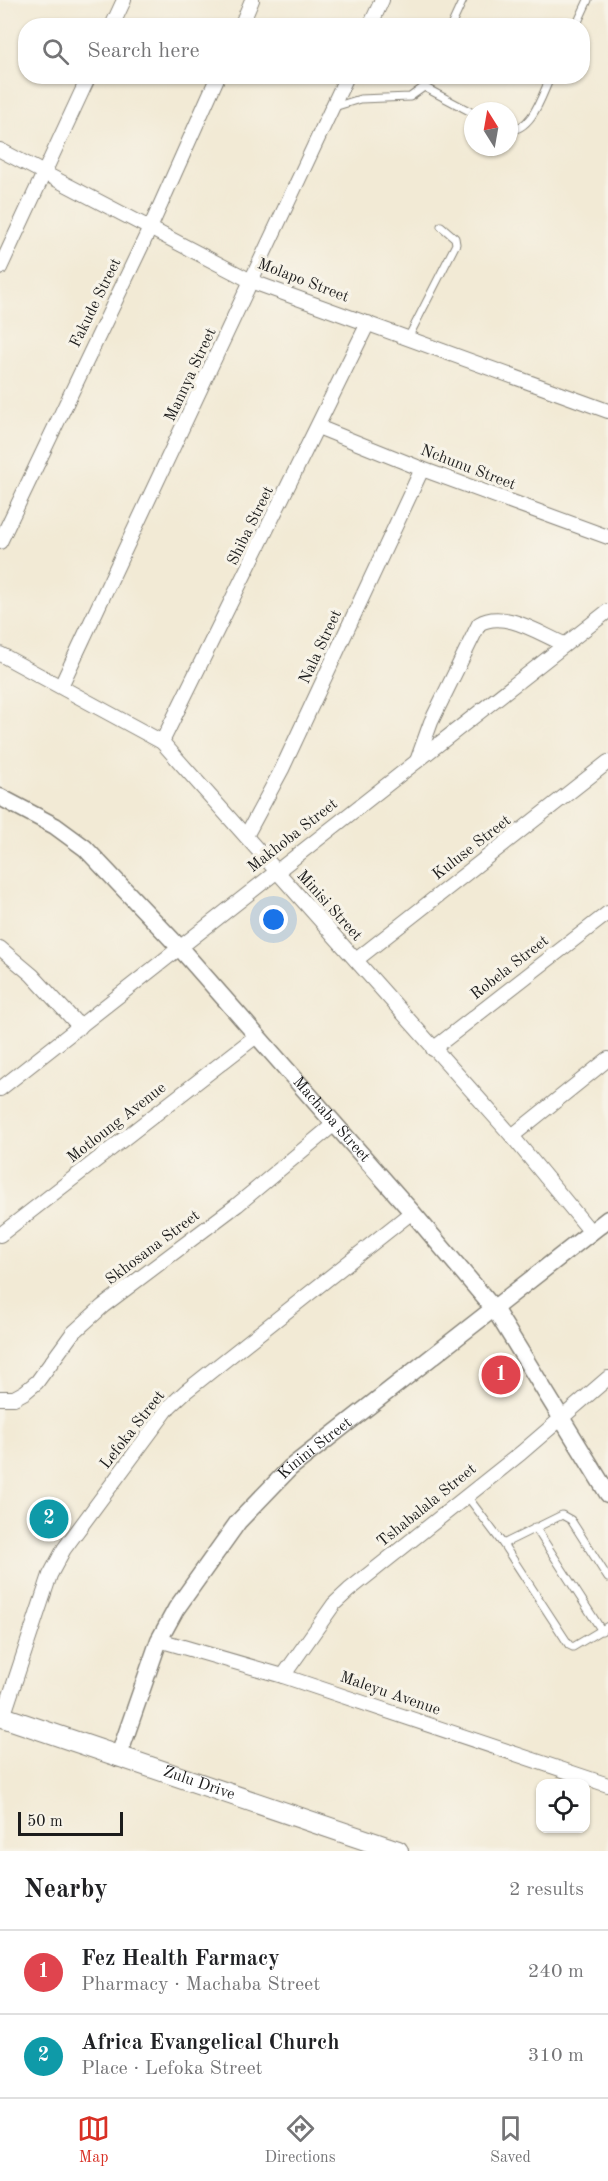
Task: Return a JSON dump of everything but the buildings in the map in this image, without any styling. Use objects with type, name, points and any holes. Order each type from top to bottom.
[{"type":"main road","name":"Zulu Drive","points":[[2,1717],[398,1851]]},
{"type":"street","points":[[116,18],[124,0]]},
{"type":"street","points":[[244,18],[252,0]]},
{"type":"street","points":[[374,18],[382,0]]},
{"type":"street","points":[[0,268],[85,84]]},
{"type":"street","name":"Fakude Street","points":[[0,542],[151,226],[214,84]]},
{"type":"street","name":"Mannya Street","points":[[61,686],[253,282],[344,84]]},
{"type":"street","name":"Molapo Street","points":[[0,150],[151,226],[253,282],[608,411]]},
{"type":"street","name":"Shiba Street","points":[[162,742],[368,323]]},
{"type":"street","name":"Nchunu Street","points":[[318,427],[422,469],[608,537]]},
{"type":"street","name":"Nala Street","points":[[246,836],[282,769],[422,469]]},
{"type":"street","name":"Makhoba Street","points":[[0,1089],[275,870],[608,611]]},
{"type":"street","points":[[417,761],[431,722],[479,624],[490,617],[504,618],[564,644]]},
{"type":"street","name":"Minisi Street","points":[[0,654],[162,742],[512,1136],[591,1232]]},
{"type":"street","name":"Kuluse Street","points":[[356,960],[608,762]]},
{"type":"street","name":"Machaba Street","points":[[0,797],[55,826],[85,848],[179,947],[333,1125],[412,1212],[495,1310],[608,1494]]},
{"type":"street","name":"Robela Street","points":[[433,1049],[608,912]]},
{"type":"street","points":[[0,948],[32,975],[80,1027]]},
{"type":"street","name":"Motloung Avenue","points":[[0,1235],[255,1036]]},
{"type":"street","points":[[512,1136],[608,1059]]},
{"type":"street","name":"Skhosana Street","points":[[0,1398],[14,1398],[38,1382],[58,1352],[87,1320],[237,1204],[333,1125]]},
{"type":"street","name":"Lefoka Street","points":[[2,1717],[55,1566],[64,1549],[156,1424],[184,1392],[412,1212]]},
{"type":"street","name":"Kinini Street","points":[[118,1758],[159,1640],[176,1609],[222,1544],[252,1507],[290,1468],[495,1310],[608,1219]]},
{"type":"street","name":"Tshabalala Street","points":[[283,1676],[334,1604],[608,1378]]},
{"type":"street","name":"Maleyu Avenue","points":[[159,1640],[283,1676],[608,1785]]},
{"type":"lane","points":[[455,18],[463,0]]},
{"type":"lane","points":[[580,18],[588,0]]},
{"type":"lane","points":[[334,107],[360,99],[410,97],[425,84]]},
{"type":"lane","points":[[518,128],[528,121],[547,84]]},
{"type":"lane","points":[[424,87],[464,108]]},
{"type":"lane","points":[[408,338],[454,251],[455,238],[441,226]]},
{"type":"lane","points":[[466,1496],[503,1544],[569,1645],[573,1647],[605,1629],[534,1527]]},
{"type":"lane","points":[[503,1544],[562,1515],[571,1520],[608,1578]]},
{"type":"place","name":"Fez Health Farmacy","points":[[501,1375]]},
{"type":"place","name":"Africa Evangelical Church","points":[[49,1519]]}]
